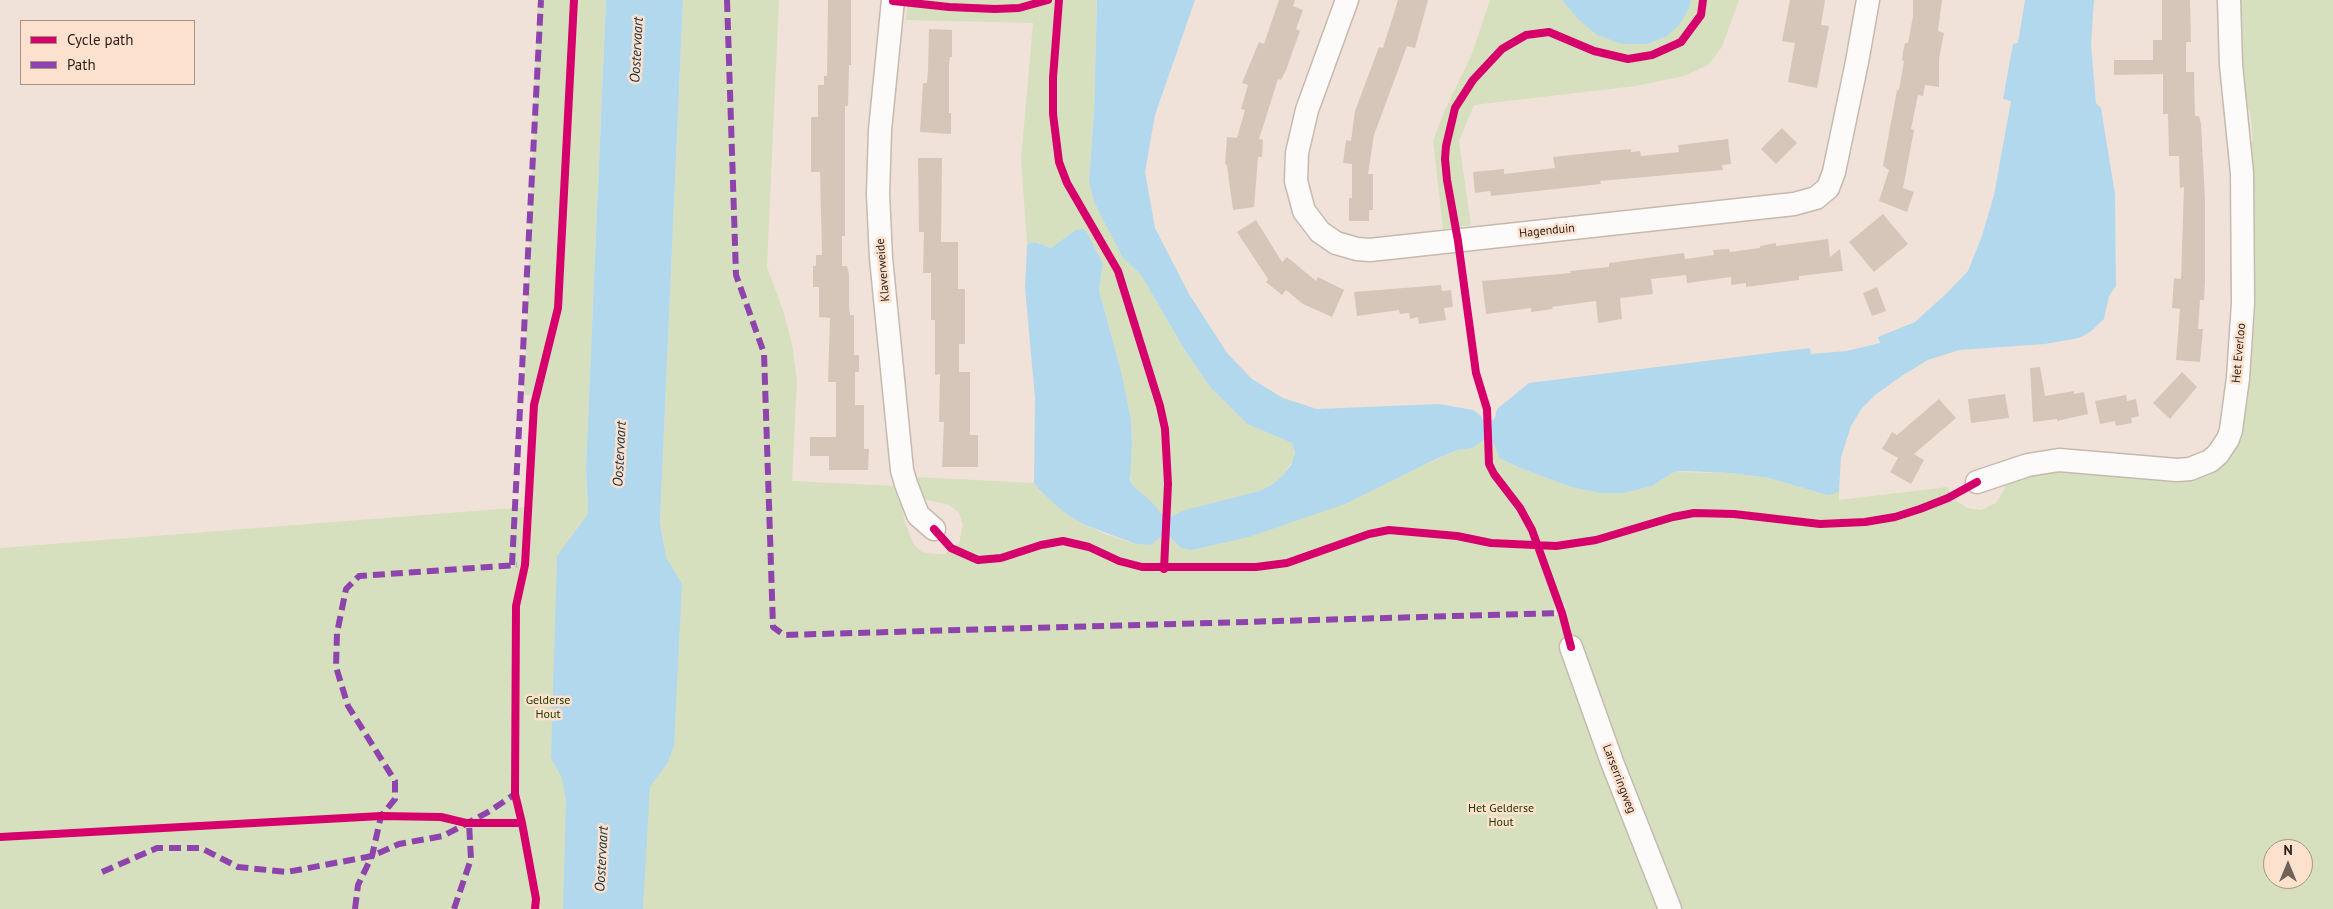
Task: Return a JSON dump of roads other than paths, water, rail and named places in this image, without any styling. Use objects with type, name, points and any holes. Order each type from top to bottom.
[{"type":"street","name":"Klaverweide","points":[[893,0],[880,130],[878,194],[881,258],[902,470],[918,515],[934,529]]},
{"type":"street","name":"Hagenduin","points":[[1347,0],[1307,110],[1297,153],[1296,180],[1304,211],[1320,232],[1336,243],[1357,250],[1794,204],[1816,198],[1828,188],[1834,172],[1868,0]]},
{"type":"street","name":"Het Everloo","points":[[1977,482],[2028,465],[2059,460],[2168,469],[2190,469],[2210,461],[2218,454],[2228,439],[2238,378],[2243,303],[2242,173],[2231,65],[2229,0]]},
{"type":"street","name":"Larserringweg","points":[[1572,648],[1612,762],[1670,909]]},
{"type":"water","name":"Oostervaart","points":[[606,0],[683,0],[660,522],[666,557],[682,584],[674,746],[668,762],[650,787],[643,909],[563,909],[566,800],[562,778],[551,758],[557,556],[588,514],[586,466]]},
{"type":"water","points":[[1097,0],[1195,0],[1155,115],[1145,172],[1155,228],[1189,294],[1227,353],[1252,379],[1283,398],[1317,409],[1439,404],[1473,410],[1484,421],[1491,421],[1495,418],[1497,409],[1529,383],[1810,348],[1811,354],[1847,351],[1880,343],[1878,337],[1915,322],[1968,271],[1982,236],[1994,195],[2011,101],[2003,99],[2013,44],[2018,43],[2025,0],[2094,0],[2091,45],[2096,103],[2101,108],[2115,194],[2116,286],[2109,296],[2104,319],[2090,332],[2079,338],[2045,344],[1959,350],[1928,360],[1875,395],[1862,408],[1851,426],[1841,457],[1839,491],[1833,494],[1827,495],[1769,478],[1731,473],[1683,471],[1674,472],[1652,486],[1624,493],[1601,493],[1571,487],[1520,468],[1499,458],[1491,440],[1484,440],[1472,448],[1458,450],[1436,459],[1345,504],[1249,537],[1191,550],[1181,548],[1169,536],[1162,536],[1151,545],[1136,544],[1085,525],[1065,513],[1039,490],[1034,483],[1035,398],[1025,288],[1027,244],[1035,242],[1051,248],[1076,230],[1083,229],[1087,232],[1103,264],[1099,290],[1122,375],[1131,419],[1130,479],[1133,486],[1152,502],[1164,517],[1171,517],[1182,511],[1259,491],[1273,484],[1284,474],[1291,465],[1295,453],[1292,443],[1247,424],[1211,388],[1184,349],[1141,275],[1123,258],[1094,202],[1089,182],[1094,111]]},
{"type":"water","points":[[1562,0],[1691,0],[1689,9],[1679,25],[1666,37],[1648,44],[1622,44],[1597,35],[1577,18]]},
{"type":"park label","name":"Gelderse Hout","points":[[548,708]]},
{"type":"park label","name":"Het Gelderse Hout","points":[[1501,816]]}]
